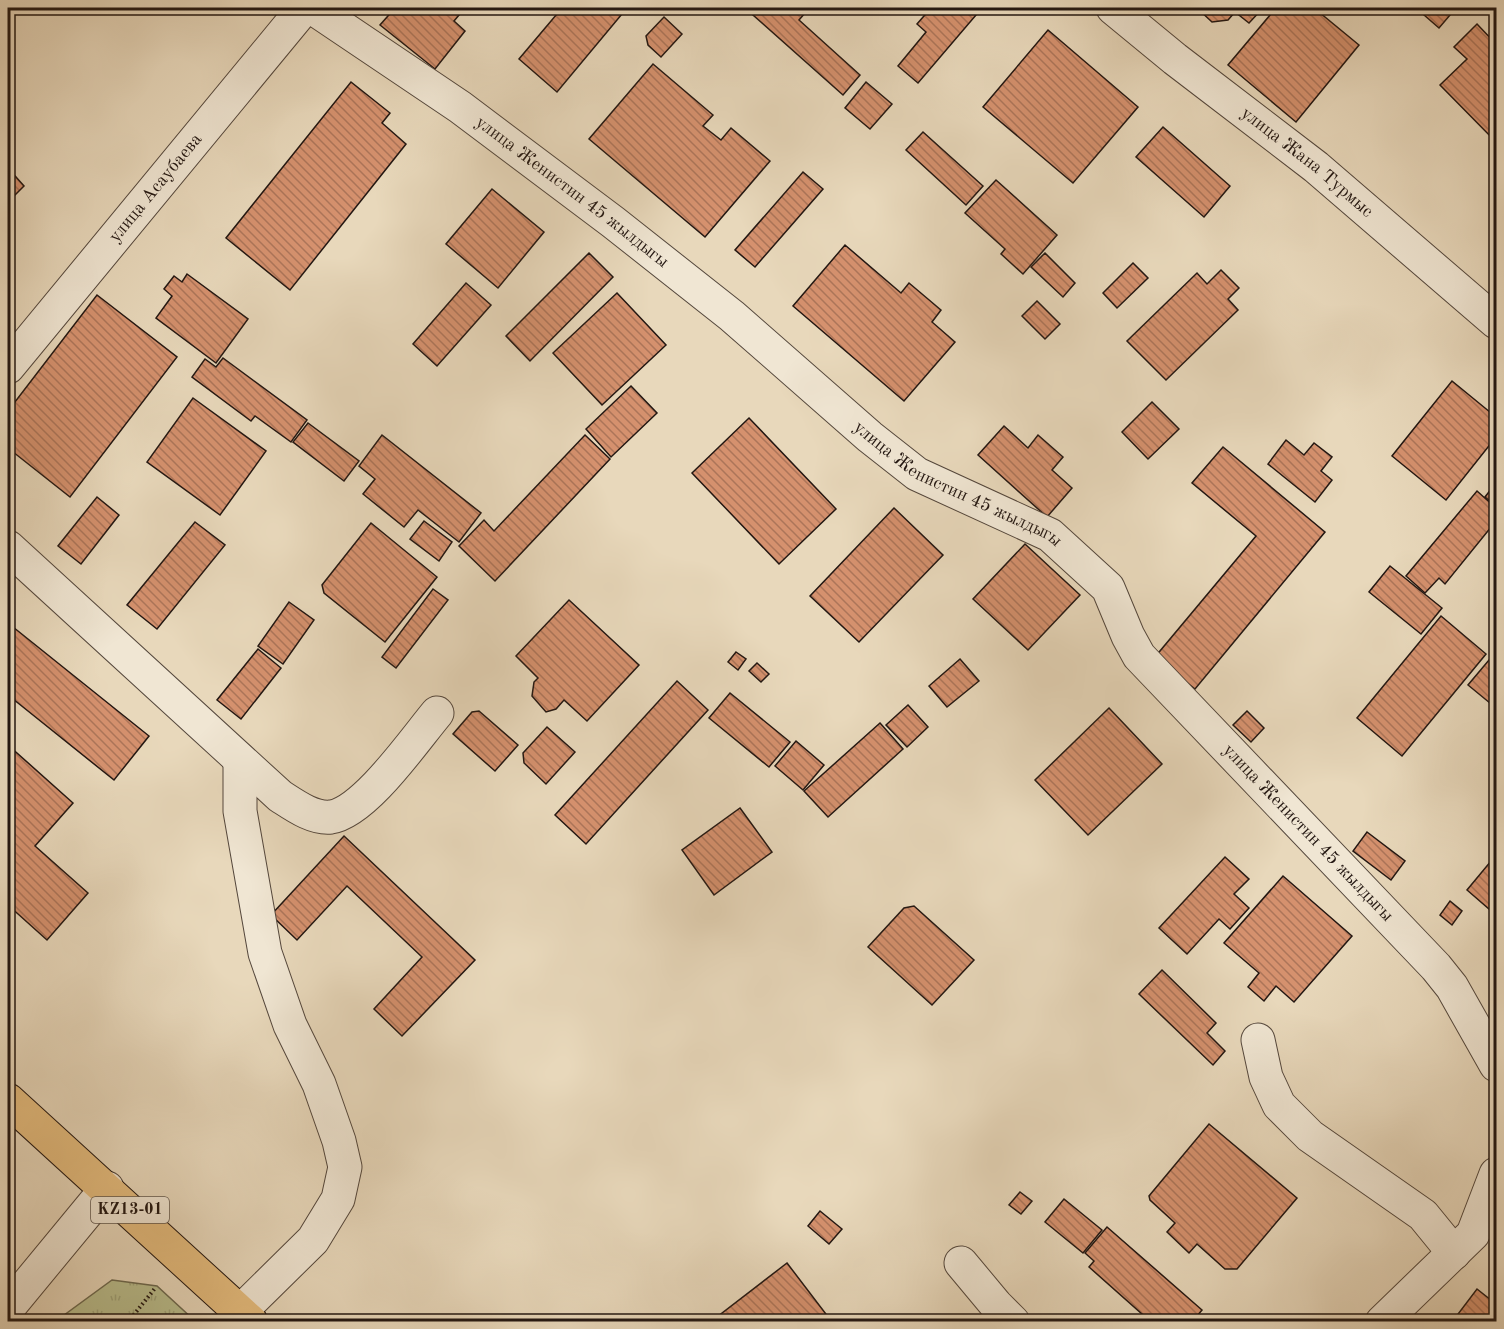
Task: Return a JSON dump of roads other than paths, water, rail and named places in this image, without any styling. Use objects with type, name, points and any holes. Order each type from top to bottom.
[{"type":"highway","name":"KZ13-01","points":[[8,1100],[246,1317]]},
{"type":"street","name":"улица Асаубаева","points":[[8,368],[304,8]]},
{"type":"street","name":"улица Женистин 45 жылдыгы","points":[[313,8],[460,107],[613,222],[732,316],[870,437],[917,474],[1050,534],[1068,550],[1108,588],[1139,656],[1330,854],[1452,987],[1497,1065]]},
{"type":"street","name":"улица Жана Турмыс","points":[[1113,8],[1175,59],[1316,167],[1497,322]]},
{"type":"street","points":[[8,547],[280,796],[306,812],[330,817],[346,811],[376,787],[437,713]]},
{"type":"street","points":[[240,760],[240,811],[265,953],[290,1025],[319,1084],[339,1141],[345,1167],[338,1199],[313,1240],[246,1317]]},
{"type":"street","points":[[1258,1040],[1266,1077],[1278,1105],[1310,1136],[1424,1215],[1474,1238]]},
{"type":"street","points":[[1382,1322],[1474,1238],[1497,1174]]},
{"type":"street","points":[[8,1308],[107,1188]]},
{"type":"street","points":[[961,1263],[1013,1322]]}]
